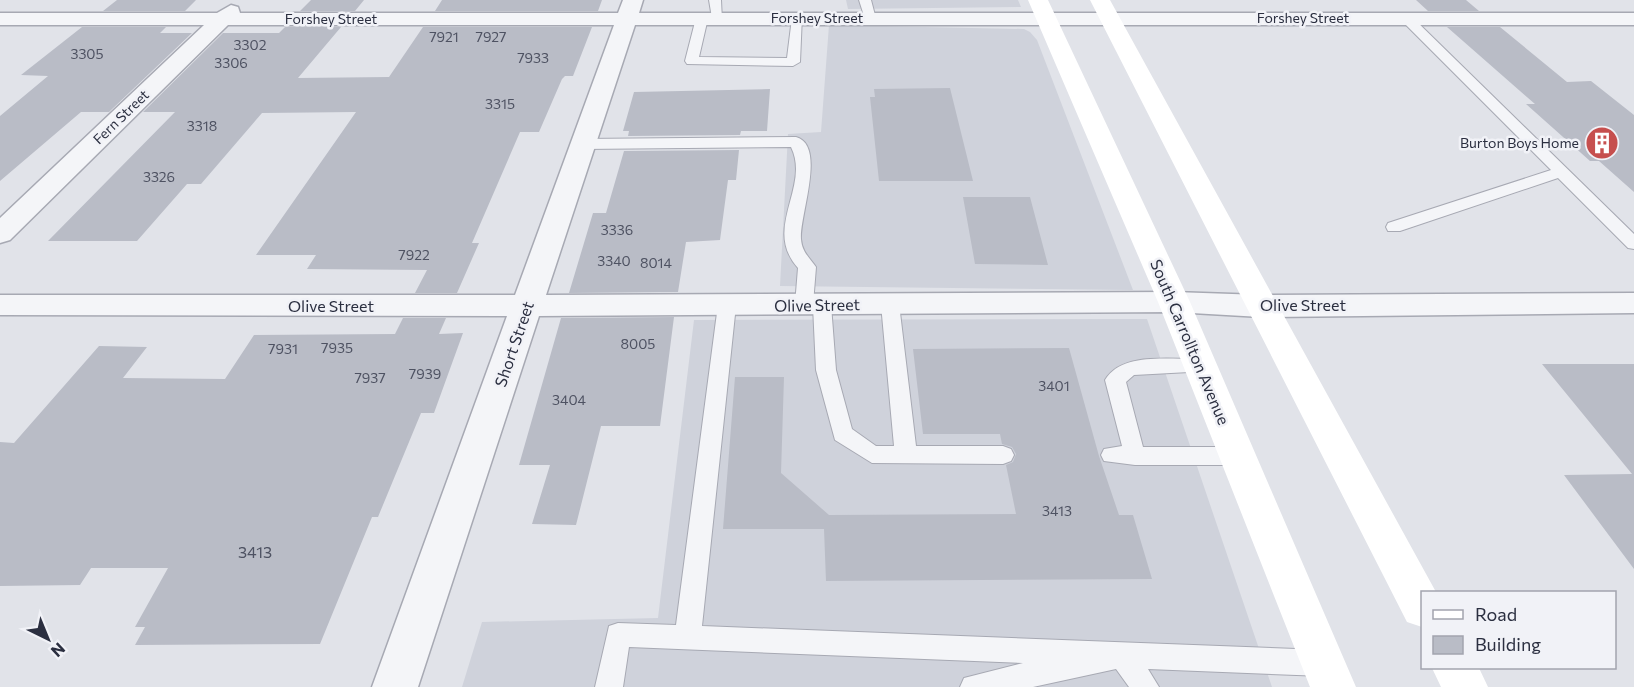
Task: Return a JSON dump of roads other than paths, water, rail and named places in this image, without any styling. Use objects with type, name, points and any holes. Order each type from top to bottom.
[{"type":"main road","points":[[1103,9],[1421,606]]},
{"type":"main road","name":"South Carrollton Avenue","points":[[1042,10],[1174,302],[1328,675]]},
{"type":"main road","points":[[1456,669],[1465,687]]},
{"type":"street","name":"Fern Street","points":[[0,234],[243,0]]},
{"type":"street","points":[[1575,0],[1601,19]]},
{"type":"street","name":"Forshey Street","points":[[0,19],[222,20],[629,9],[798,18],[868,9],[1103,9],[1406,18],[1634,19]]},
{"type":"street","name":"Short Street","points":[[395,687],[629,9]]},
{"type":"street","name":"Olive Street","points":[[0,305],[728,306],[1174,302],[1261,306],[1634,303]]},
{"type":"lane","points":[[712,12],[692,61],[793,62],[798,18]]},
{"type":"lane","points":[[1406,18],[1634,244]]},
{"type":"lane","points":[[582,144],[796,142],[801,148],[805,170],[796,197],[795,252],[807,267],[826,370],[843,434],[872,454],[1003,455]]},
{"type":"lane","points":[[1394,227],[1561,172]]},
{"type":"lane","points":[[890,304],[906,455]]},
{"type":"lane","points":[[688,637],[728,306]]},
{"type":"lane","points":[[1135,456],[1114,381],[1124,371],[1134,368],[1200,366]]},
{"type":"lane","points":[[1112,455],[1238,456]]},
{"type":"lane","points":[[609,687],[618,634],[1122,655],[1328,675]]},
{"type":"lane","points":[[974,687],[1122,655]]},
{"type":"lane","points":[[1122,655],[1145,687]]},
{"type":"place","name":"Burton Boys Home","points":[[1602,143]]}]
